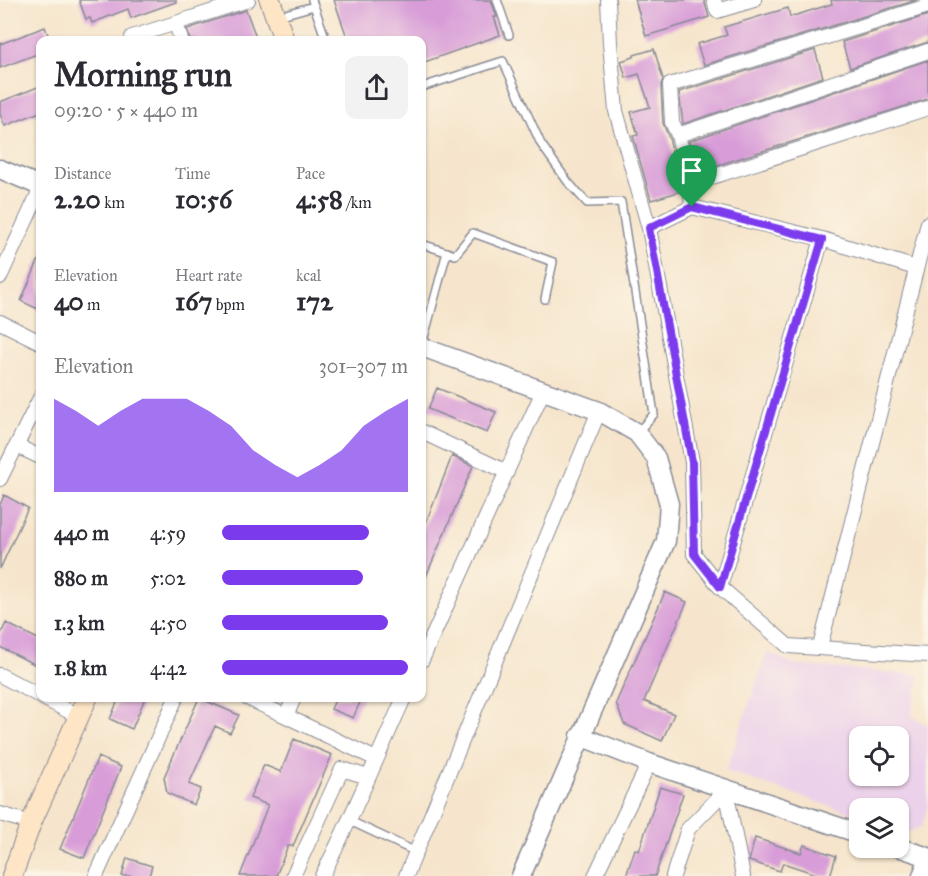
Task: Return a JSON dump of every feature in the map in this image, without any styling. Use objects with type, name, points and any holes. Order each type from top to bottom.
[{"type":"main road","points":[[273,8],[283,36]]},
{"type":"main road","points":[[12,876],[31,823],[85,702]]},
{"type":"street","points":[[135,36],[248,0]]},
{"type":"street","points":[[608,0],[616,111],[649,228],[692,462],[694,554],[720,587],[788,646],[928,655]]},
{"type":"street","points":[[714,0],[717,11],[754,0]]},
{"type":"street","points":[[692,207],[690,184],[678,135],[672,122],[670,85],[928,6]]},
{"type":"street","points":[[176,23],[180,36]]},
{"type":"street","points":[[678,135],[928,51]]},
{"type":"street","points":[[690,184],[928,108]]},
{"type":"street","points":[[0,169],[36,186]]},
{"type":"street","points":[[2,268],[36,196]]},
{"type":"street","points":[[649,228],[692,207],[822,240],[916,268]]},
{"type":"street","points":[[820,647],[928,223]]},
{"type":"street","points":[[720,587],[822,240]]},
{"type":"street","points":[[0,322],[36,340]]},
{"type":"street","points":[[426,348],[600,411],[637,433],[656,458],[669,504],[666,541],[521,876]]},
{"type":"street","points":[[426,651],[543,392]]},
{"type":"street","points":[[0,479],[36,406]]},
{"type":"street","points":[[406,876],[600,411]]},
{"type":"street","points":[[426,434],[507,472]]},
{"type":"street","points":[[17,446],[36,455]]},
{"type":"street","points":[[0,675],[36,694]]},
{"type":"street","points":[[51,702],[78,716]]},
{"type":"street","points":[[96,876],[174,702]]},
{"type":"street","points":[[255,702],[376,759]]},
{"type":"street","points":[[286,716],[292,702]]},
{"type":"street","points":[[322,876],[350,821],[402,702]]},
{"type":"street","points":[[580,736],[649,763],[849,830]]},
{"type":"street","points":[[595,876],[649,763]]},
{"type":"street","points":[[293,876],[342,769],[368,777]]},
{"type":"street","points":[[673,876],[688,830],[726,790]]},
{"type":"street","points":[[726,790],[743,876]]},
{"type":"street","points":[[0,814],[31,823]]},
{"type":"street","points":[[909,851],[928,859],[922,876]]},
{"type":"lane","points":[[497,0],[509,35]]},
{"type":"lane","points":[[273,8],[313,3],[325,36]]},
{"type":"lane","points":[[426,86],[503,61],[541,144],[567,182],[587,203],[621,202],[654,414],[637,433]]},
{"type":"lane","points":[[426,245],[455,255],[473,233],[552,262],[545,298]]},
{"type":"lane","points":[[426,332],[447,252]]},
{"type":"lane","points":[[350,821],[417,852]]},
{"type":"shaded area","points":[[767,652],[795,665],[920,675],[911,716],[928,725],[928,806],[922,826],[909,832],[909,798],[849,798],[849,813],[726,771]]},
{"type":"building","points":[[79,0],[176,0],[176,2],[131,18],[128,9],[92,23],[90,18],[86,19]]},
{"type":"building","points":[[334,0],[491,0],[500,35],[426,62],[426,36],[347,36]]},
{"type":"building","points":[[635,0],[704,0],[709,17],[646,36]]},
{"type":"building","points":[[831,0],[917,0],[704,65],[697,44],[727,35],[724,27],[788,8],[790,17],[832,4]]},
{"type":"building","points":[[246,10],[256,36],[189,36],[187,29]]},
{"type":"building","points":[[928,15],[928,42],[850,68],[842,42]]},
{"type":"building","points":[[45,27],[48,36],[36,36],[36,54],[0,68],[0,44]]},
{"type":"building","points":[[654,49],[663,79],[661,85],[663,123],[682,191],[651,200],[633,136],[638,135],[631,112],[650,107],[639,74],[626,78],[621,61]]},
{"type":"building","points":[[815,50],[823,77],[683,124],[679,92]]},
{"type":"building","points":[[928,60],[928,99],[696,172],[689,141]]},
{"type":"building","points":[[36,88],[36,114],[5,126],[0,114],[0,102]]},
{"type":"building","points":[[36,266],[36,308],[21,301]]},
{"type":"building","points":[[437,388],[496,412],[487,433],[428,409]]},
{"type":"building","points":[[452,456],[473,466],[426,577],[426,523]]},
{"type":"building","points":[[4,495],[28,508],[0,569],[0,505]]},
{"type":"building","points":[[665,592],[687,602],[644,701],[674,714],[662,741],[624,724],[616,703]]},
{"type":"building","points":[[6,623],[36,638],[36,665],[0,647],[0,636]]},
{"type":"building","points":[[117,702],[143,702],[132,729],[110,719]]},
{"type":"building","points":[[197,702],[208,702],[239,715],[230,733],[215,726],[189,784],[201,789],[194,805],[167,793],[164,777]]},
{"type":"building","points":[[334,702],[360,702],[353,718],[331,709]]},
{"type":"building","points":[[294,739],[332,755],[293,846],[288,846],[276,876],[240,876],[268,805],[250,798],[264,765],[281,772]]},
{"type":"building","points":[[98,757],[121,767],[84,858],[60,849]]},
{"type":"building","points":[[660,787],[683,794],[655,876],[626,876],[635,849],[639,851]]},
{"type":"building","points":[[755,838],[801,853],[804,845],[836,856],[830,876],[822,876],[783,863],[780,871],[749,861]]},
{"type":"building","points":[[127,858],[152,866],[149,876],[122,876]]},
{"type":"route","points":[[692,207],[822,240],[720,587],[694,554],[692,462],[649,228],[692,207]]}]
